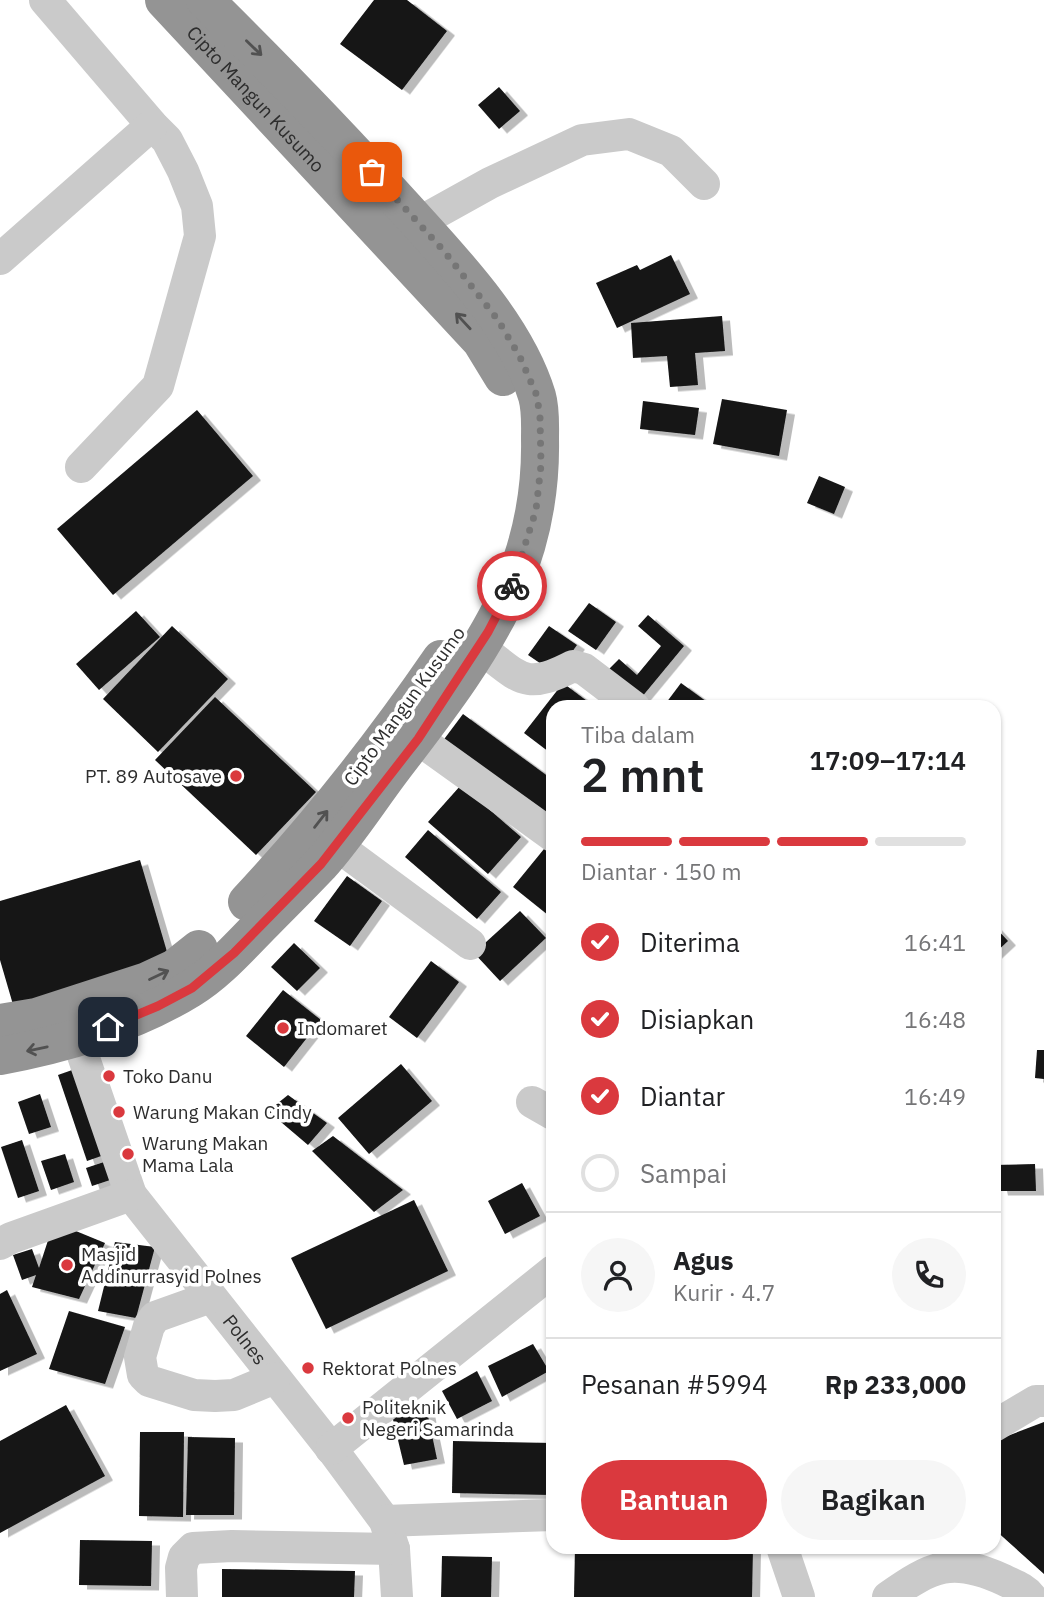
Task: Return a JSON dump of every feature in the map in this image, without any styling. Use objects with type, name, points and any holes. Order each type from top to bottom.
[{"type":"highway","name":"Cipto Mangun Kusumo","points":[[0,1023],[36,1017],[65,1008],[147,981],[175,968],[218,934],[301,844],[383,739],[466,622],[488,577],[508,514],[519,460],[514,408],[501,369],[481,341],[164,0]]},
{"type":"highway","name":"Cipto Mangun Kusumo","points":[[0,1056],[77,1038],[158,1006],[192,988],[234,953],[321,864],[418,739],[479,647],[512,586],[536,510],[541,465],[537,396],[520,357],[498,320],[444,251],[294,87],[205,0]]},
{"type":"street","points":[[46,0],[167,140],[197,206],[200,236],[158,386],[81,467]]},
{"type":"street","points":[[0,260],[152,125]]},
{"type":"street","points":[[418,223],[490,183],[582,140],[629,134],[671,151],[704,184]]},
{"type":"street","points":[[479,647],[524,680],[541,680],[573,666],[584,669],[625,700]]},
{"type":"street","points":[[418,739],[546,831]]},
{"type":"street","points":[[336,845],[470,944]]},
{"type":"street","name":"Polnes","points":[[77,1038],[131,1195],[331,1449],[390,1535]]},
{"type":"street","points":[[0,1244],[131,1195]]},
{"type":"street","points":[[331,1449],[546,1277]]},
{"type":"street","points":[[211,1297],[155,1317],[149,1326],[140,1357],[143,1375],[149,1381],[194,1395],[215,1396],[234,1395],[275,1378]]},
{"type":"street","points":[[1001,1422],[1036,1401],[1044,1401]]},
{"type":"street","points":[[182,1597],[181,1568],[184,1557],[194,1548],[390,1535],[546,1516]]},
{"type":"street","points":[[390,1535],[397,1597]]},
{"type":"street","points":[[784,1554],[799,1597]]},
{"type":"street","points":[[888,1597],[955,1556],[1034,1591]]},
{"type":"building","points":[[374,0],[407,0],[447,31],[402,90],[340,44]]},
{"type":"building","points":[[499,87],[520,111],[499,129],[478,105]]},
{"type":"building","points":[[671,255],[690,294],[617,328],[596,283],[637,265],[640,270]]},
{"type":"building","points":[[722,316],[725,351],[695,353],[698,385],[670,387],[667,356],[633,358],[631,323]]},
{"type":"building","points":[[722,399],[787,410],[779,456],[713,444]]},
{"type":"building","points":[[643,401],[699,408],[695,435],[640,429]]},
{"type":"building","points":[[197,410],[253,476],[113,595],[57,529]]},
{"type":"building","points":[[819,476],[845,487],[834,514],[807,503]]},
{"type":"building","points":[[589,603],[616,622],[596,650],[568,631]]},
{"type":"building","points":[[136,611],[160,637],[99,690],[76,664]]},
{"type":"building","points":[[648,615],[684,646],[641,698],[609,669],[619,659],[637,675],[661,646],[638,626]]},
{"type":"building","points":[[172,626],[228,679],[158,752],[103,699]]},
{"type":"building","points":[[549,626],[577,645],[556,674],[528,655]]},
{"type":"building","points":[[563,683],[586,700],[550,700]]},
{"type":"building","points":[[681,683],[704,700],[668,700]]},
{"type":"building","name":"PT. 89 Autosave","points":[[215,697],[316,792],[256,855],[155,760]]},
{"type":"building","points":[[546,705],[546,750],[524,733]]},
{"type":"building","points":[[463,714],[546,775],[546,818],[442,742]]},
{"type":"building","points":[[461,785],[521,837],[488,874],[428,822]]},
{"type":"building","points":[[428,830],[501,892],[477,919],[405,857]]},
{"type":"building","points":[[544,849],[546,851],[546,913],[513,887]]},
{"type":"building","points":[[140,860],[170,962],[14,1008],[0,960],[0,901]]},
{"type":"building","points":[[347,876],[382,901],[350,946],[314,921]]},
{"type":"building","points":[[520,911],[546,938],[500,981],[474,953]]},
{"type":"building","points":[[1001,934],[1008,941],[1001,948]]},
{"type":"building","points":[[294,943],[320,968],[297,991],[271,967]]},
{"type":"building","points":[[431,961],[459,982],[417,1038],[389,1017]]},
{"type":"building","name":"Indomaret","points":[[283,990],[321,1020],[284,1067],[246,1036]]},
{"type":"building","points":[[1037,1050],[1044,1050],[1044,1079],[1035,1078]]},
{"type":"building","points":[[401,1064],[432,1101],[369,1154],[338,1118]]},
{"type":"building","points":[[75,1069],[104,1155],[87,1161],[58,1075]]},
{"type":"building","points":[[40,1094],[51,1127],[29,1134],[18,1102]]},
{"type":"building","points":[[288,1095],[327,1123],[308,1145],[268,1111]]},
{"type":"building","points":[[333,1136],[403,1190],[374,1212],[312,1151]]},
{"type":"building","points":[[22,1140],[39,1191],[18,1198],[1,1147]]},
{"type":"building","points":[[65,1154],[74,1182],[51,1190],[41,1161]]},
{"type":"building","points":[[107,1161],[113,1179],[92,1186],[86,1168]]},
{"type":"building","points":[[1035,1164],[1036,1191],[1001,1191],[1001,1165]]},
{"type":"building","points":[[522,1183],[540,1216],[505,1234],[488,1201]]},
{"type":"building","points":[[414,1200],[448,1271],[326,1329],[291,1258]]},
{"type":"building","name":"Masjid Addinurrasyid Polnes","points":[[54,1222],[105,1243],[79,1299],[32,1287],[36,1275],[22,1280],[13,1255],[32,1249],[39,1268]]},
{"type":"building","points":[[115,1242],[155,1247],[136,1318],[98,1311]]},
{"type":"building","points":[[7,1290],[37,1354],[0,1371],[0,1294]]},
{"type":"building","points":[[69,1311],[125,1327],[105,1384],[49,1369]]},
{"type":"building","points":[[533,1344],[546,1366],[546,1373],[502,1397],[488,1366]]},
{"type":"building","points":[[477,1371],[492,1401],[457,1419],[442,1391]]},
{"type":"building","points":[[66,1405],[105,1476],[0,1533],[0,1441]]},
{"type":"building","points":[[390,1407],[427,1411],[437,1459],[404,1465]]},
{"type":"building","points":[[1044,1422],[1044,1574],[1001,1535],[1001,1438]]},
{"type":"building","points":[[140,1432],[184,1432],[183,1517],[139,1516]]},
{"type":"building","points":[[188,1437],[235,1438],[234,1515],[186,1515]]},
{"type":"building","points":[[453,1441],[546,1443],[546,1495],[452,1493]]},
{"type":"building","points":[[80,1540],[152,1541],[151,1586],[79,1585]]},
{"type":"building","points":[[575,1554],[753,1554],[752,1597],[574,1597]]},
{"type":"building","points":[[442,1556],[492,1557],[491,1597],[441,1597]]},
{"type":"building","points":[[222,1569],[355,1571],[354,1597],[222,1597]]},
{"type":"way so far","points":[[372,172],[444,251],[498,320],[520,357],[537,396],[541,465],[536,510],[512,586]]},
{"type":"place","name":"PT. 89 Autosave","points":[[236,776]]},
{"type":"place","name":"Indomaret","points":[[283,1028]]},
{"type":"place","name":"Toko Danu","points":[[109,1076]]},
{"type":"place","name":"Warung Makan Cindy","points":[[119,1112]]},
{"type":"place","name":"Warung Makan Mama Lala","points":[[128,1154]]},
{"type":"place","name":"Masjid Addinurrasyid Polnes","points":[[67,1265]]},
{"type":"place","name":"Rektorat Polnes","points":[[308,1368]]},
{"type":"place","name":"Politeknik Negeri Samarinda","points":[[348,1418]]},
{"type":"route","points":[[108,1027],[192,988],[234,953],[321,864],[418,739],[488,632],[512,586]]}]
